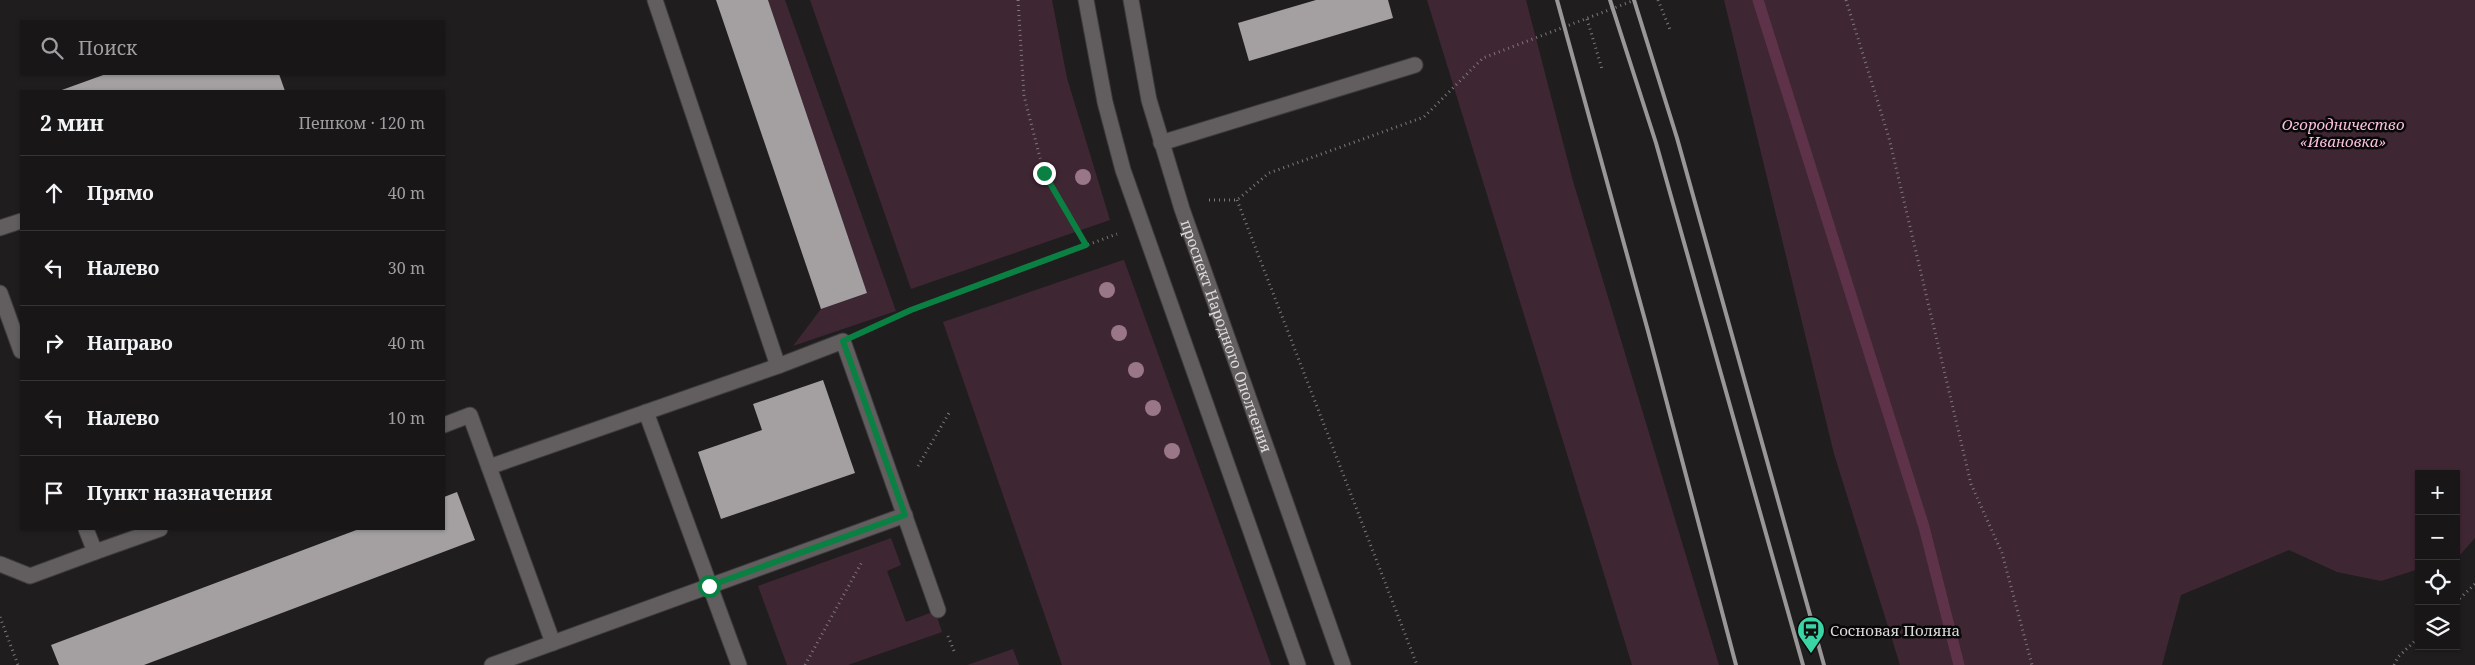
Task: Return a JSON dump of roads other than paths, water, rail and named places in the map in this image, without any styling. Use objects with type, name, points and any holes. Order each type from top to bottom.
[{"type":"street","points":[[655,0],[778,366]]},
{"type":"street","points":[[1086,0],[1105,102],[1124,170],[1298,665]]},
{"type":"street","name":"проспект Народного Ополчения","points":[[1131,0],[1149,100],[1161,144],[1182,209],[1343,665]]},
{"type":"street","points":[[1161,144],[1415,64]]},
{"type":"street","points":[[0,228],[20,221]]},
{"type":"street","points":[[0,293],[20,348]]},
{"type":"street","points":[[489,467],[778,366],[843,341],[938,610]]},
{"type":"street","points":[[646,412],[739,665]]},
{"type":"street","points":[[445,425],[470,415],[553,643]]},
{"type":"street","points":[[492,665],[905,515]]},
{"type":"street","points":[[86,530],[95,552]]},
{"type":"street","points":[[0,564],[30,576],[157,530]]},
{"type":"waterway","points":[[1758,0],[1924,527],[1959,665]]},
{"type":"railway","points":[[1557,0],[1648,331],[1736,665]]},
{"type":"railway","points":[[1610,0],[1656,143],[1803,665]]},
{"type":"railway","points":[[1634,0],[1677,138],[1824,665]]},
{"type":"place","name":"Сосновая Поляна","points":[[1811,654]]},
{"type":"park label","name":"Огородничество «Ивановка»","points":[[2343,132]]}]
